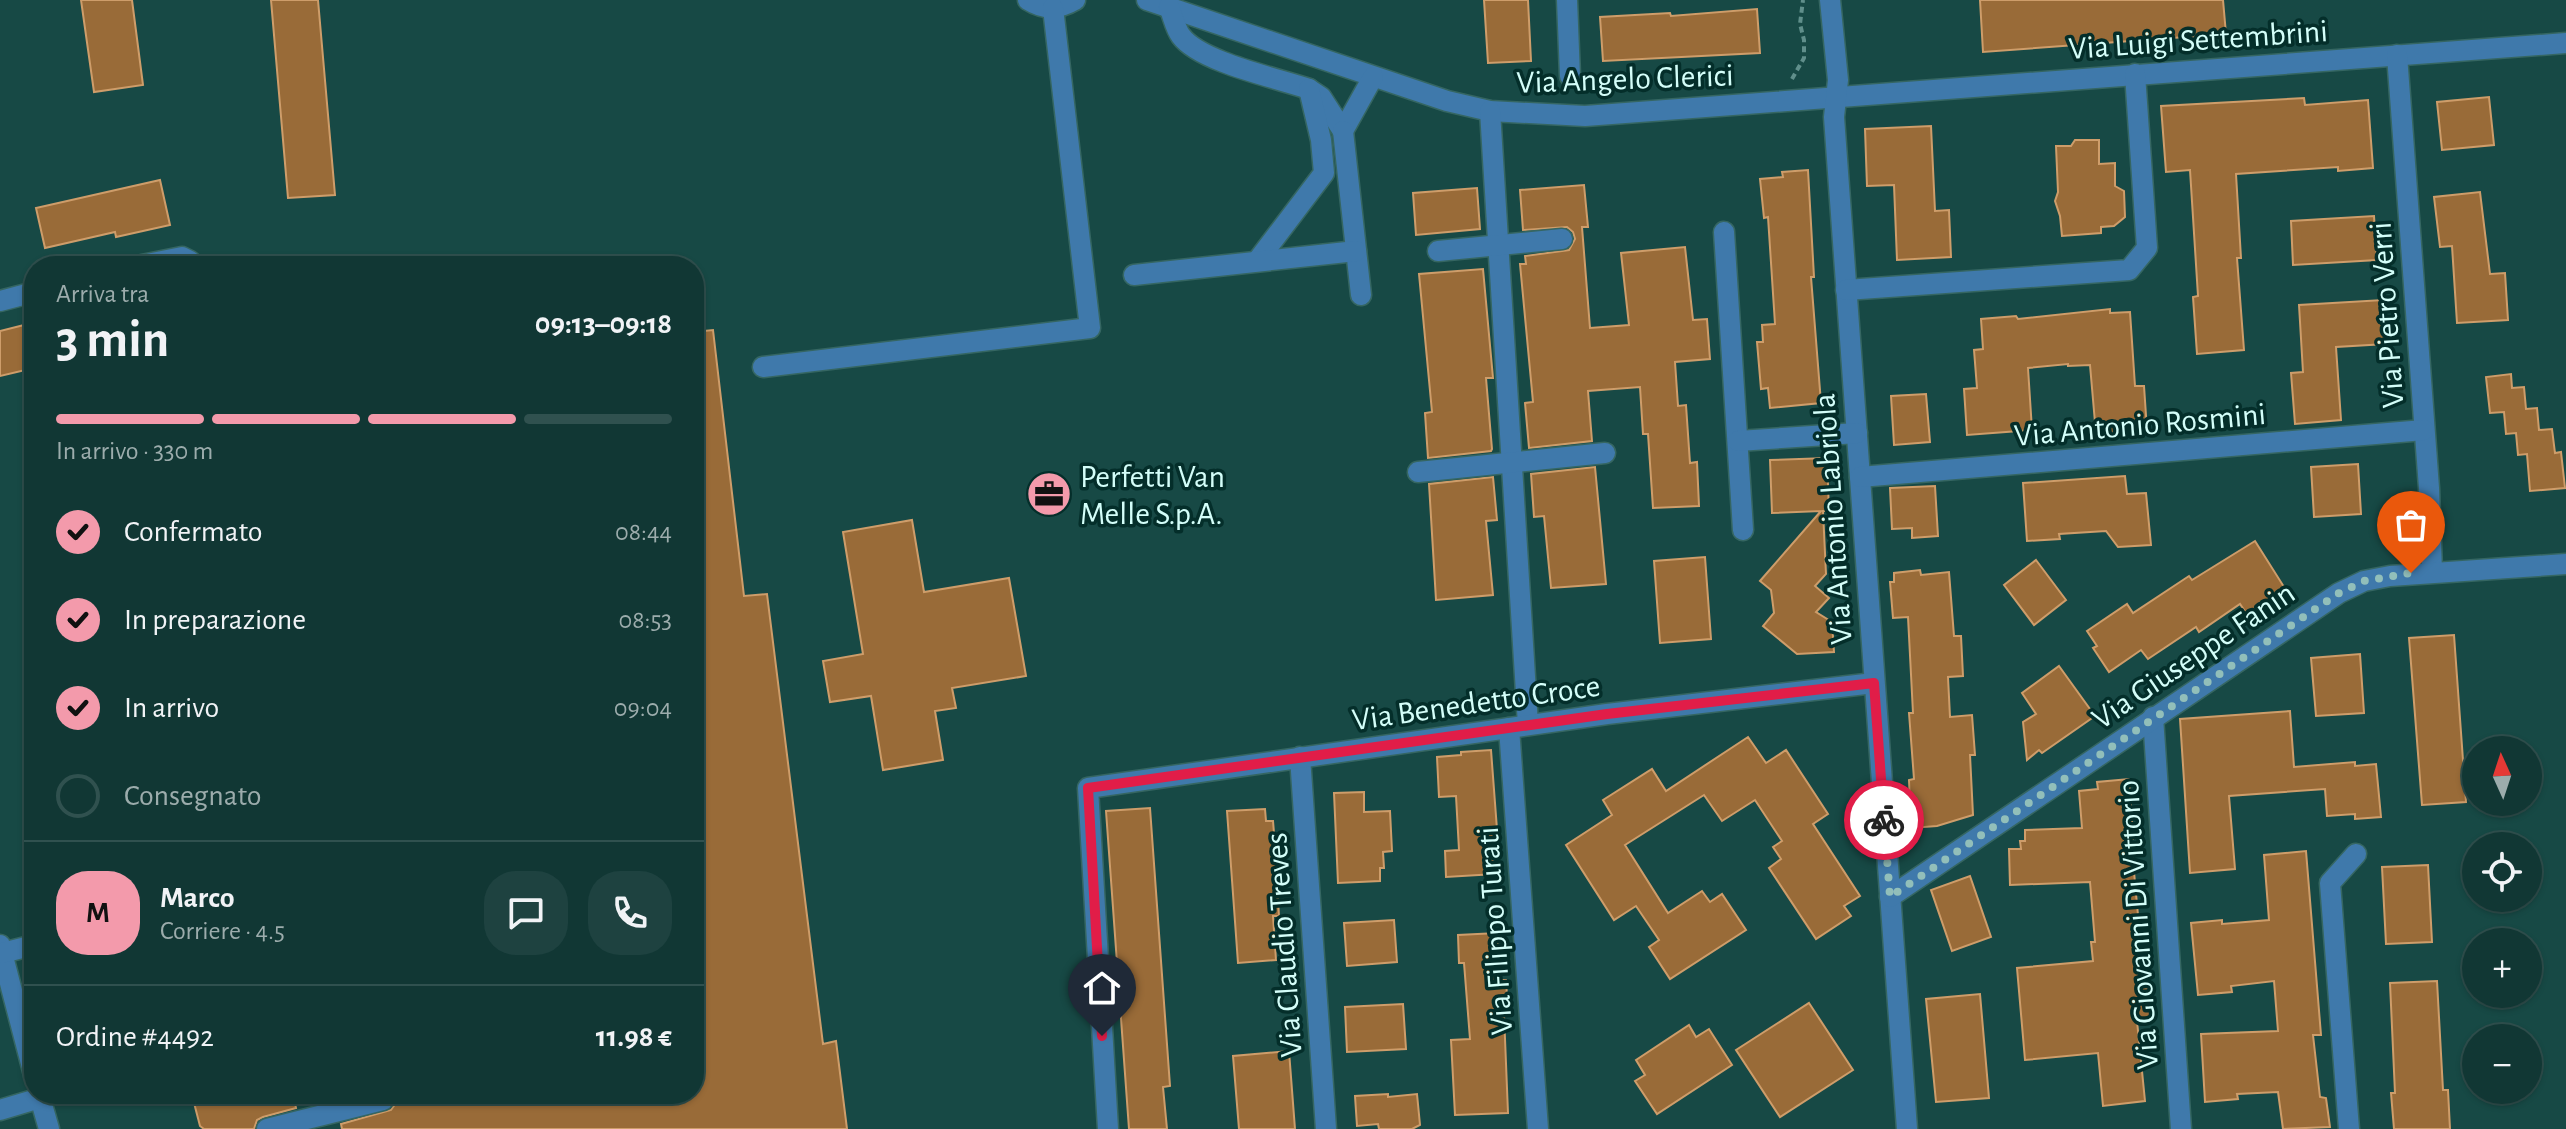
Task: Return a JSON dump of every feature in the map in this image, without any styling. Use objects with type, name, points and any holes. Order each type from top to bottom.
[{"type":"street","points":[[1028,0],[1040,7],[1053,8],[1075,0]]},
{"type":"street","name":"Via Angelo Clerici","points":[[1147,0],[1447,101],[1490,111],[1585,116],[1835,97]]},
{"type":"street","points":[[1567,0],[1570,76]]},
{"type":"street","name":"Via Antonio Labriola","points":[[1830,0],[1838,80],[1834,117],[1907,1129]]},
{"type":"street","points":[[1169,7],[1180,34],[1190,45],[1211,57],[1309,89],[1321,97],[1343,131],[1361,295]]},
{"type":"street","points":[[763,367],[1090,328],[1053,8]]},
{"type":"street","name":"Via Luigi Settembrini","points":[[1835,97],[2397,55],[2561,38]]},
{"type":"street","name":"Via Pietro Verri","points":[[2397,55],[2432,571]]},
{"type":"street","points":[[1846,290],[2129,270],[2147,248],[2135,74]]},
{"type":"street","points":[[1343,131],[1373,77]]},
{"type":"street","points":[[1258,260],[1324,173],[1321,140],[1309,89]]},
{"type":"street","name":"Via Filippo Turati","points":[[1490,111],[1512,463],[1519,726],[1538,1129]]},
{"type":"street","points":[[1724,232],[1743,530]]},
{"type":"street","points":[[1438,251],[1562,239]]},
{"type":"street","points":[[1134,275],[1356,251]]},
{"type":"street","points":[[0,301],[24,295]]},
{"type":"street","name":"Via Antonio Rosmini","points":[[1860,477],[2424,430]]},
{"type":"street","points":[[1738,441],[1857,433]]},
{"type":"street","points":[[1418,472],[1605,453]]},
{"type":"street","name":"Via Giuseppe Fanin","points":[[1890,897],[2339,593],[2364,581],[2432,571],[2566,564]]},
{"type":"street","name":"Via Benedetto Croce","points":[[1108,1129],[1088,788],[1519,726],[1874,683]]},
{"type":"street","name":"Via Giovanni Di Vittorio","points":[[2153,717],[2181,1129]]},
{"type":"street","name":"Via Claudio Treves","points":[[1300,757],[1326,1129]]},
{"type":"street","points":[[2349,1129],[2330,883],[2356,854]]},
{"type":"street","points":[[24,946],[1,949],[24,1037]]},
{"type":"street","points":[[0,1110],[24,1102]]},
{"type":"street","points":[[42,1104],[49,1129]]},
{"type":"street","points":[[267,1129],[367,1104]]},
{"type":"path","points":[[1791,81],[1804,58],[1800,24],[1803,0]]},
{"type":"building","points":[[81,0],[132,0],[143,85],[94,92]]},
{"type":"building","points":[[271,0],[318,0],[335,195],[288,198]]},
{"type":"building","points":[[1484,0],[1528,0],[1531,61],[1488,63]]},
{"type":"building","points":[[1980,0],[2223,0],[2226,34],[1983,52]]},
{"type":"building","points":[[1757,9],[1760,53],[1603,61],[1600,17],[1670,13],[1671,16]]},
{"type":"building","points":[[2489,97],[2494,145],[2442,150],[2437,102]]},
{"type":"building","points":[[2304,98],[2305,105],[2368,100],[2373,168],[2338,171],[2338,167],[2236,174],[2241,258],[2237,258],[2244,350],[2197,354],[2193,297],[2198,296],[2190,170],[2166,172],[2161,106]]},
{"type":"building","points":[[1931,126],[1935,211],[1949,210],[1951,257],[1897,260],[1894,185],[1867,186],[1865,129]]},
{"type":"building","points":[[2075,140],[2099,140],[2099,164],[2115,163],[2115,186],[2124,191],[2125,217],[2114,226],[2101,227],[2101,233],[2062,236],[2055,201],[2058,192],[2056,146],[2071,146]]},
{"type":"building","points":[[1808,170],[1814,277],[1811,277],[1821,403],[1770,408],[1768,388],[1761,389],[1757,342],[1763,342],[1762,325],[1775,324],[1768,217],[1764,218],[1760,179],[1783,177],[1782,172]]},
{"type":"building","points":[[160,180],[170,225],[116,237],[115,232],[45,248],[36,208]]},
{"type":"building","points":[[1584,185],[1588,227],[1582,227],[1590,328],[1629,325],[1621,253],[1685,247],[1693,320],[1707,319],[1710,359],[1675,362],[1678,406],[1686,405],[1690,463],[1697,462],[1699,506],[1653,508],[1648,434],[1643,434],[1640,387],[1588,391],[1592,441],[1529,448],[1525,403],[1533,402],[1520,264],[1526,264],[1525,256],[1569,250],[1575,239],[1567,227],[1523,230],[1520,190]]},
{"type":"building","points":[[1477,188],[1480,229],[1416,235],[1413,193]]},
{"type":"building","points":[[2480,192],[2490,274],[2505,273],[2508,320],[2457,323],[2452,246],[2440,247],[2434,197]]},
{"type":"building","points":[[2374,216],[2377,260],[2293,265],[2291,221]]},
{"type":"building","points":[[1483,269],[1493,378],[1486,378],[1492,449],[1428,458],[1425,413],[1432,412],[1419,274]]},
{"type":"building","points":[[2383,300],[2386,344],[2336,347],[2341,420],[2295,424],[2291,373],[2303,372],[2299,305]]},
{"type":"building","points":[[2110,309],[2110,313],[2130,312],[2135,386],[2144,386],[2147,430],[2096,434],[2090,365],[2068,364],[2028,368],[2032,430],[1967,435],[1964,389],[1977,388],[1974,350],[1983,349],[1981,319],[2016,316],[2018,319]]},
{"type":"building","points":[[24,325],[24,370],[0,376],[0,331]]},
{"type":"building","points":[[713,330],[744,596],[767,594],[823,1044],[836,1041],[847,1129],[342,1129],[341,1124],[391,1110],[395,1104],[704,1104],[704,331]]},
{"type":"building","points":[[2511,374],[2512,388],[2524,387],[2526,409],[2537,408],[2539,430],[2552,429],[2555,453],[2561,452],[2565,488],[2530,491],[2527,454],[2518,455],[2516,433],[2506,434],[2504,412],[2490,413],[2486,377]]},
{"type":"building","points":[[1926,394],[1930,442],[1894,445],[1891,396]]},
{"type":"building","points":[[1827,458],[1829,511],[1823,511],[1826,574],[1815,586],[1829,598],[1816,612],[1832,622],[1834,652],[1797,654],[1763,626],[1774,613],[1771,590],[1760,581],[1821,511],[1772,513],[1770,460]]},
{"type":"building","points":[[2358,464],[2361,514],[2314,517],[2311,467]]},
{"type":"building","points":[[1595,467],[1606,584],[1551,588],[1544,516],[1534,517],[1531,474]]},
{"type":"building","points":[[2125,476],[2127,494],[2146,493],[2151,545],[2118,547],[2106,531],[2059,534],[2060,539],[2027,541],[2023,483]]},
{"type":"building","points":[[1493,477],[1497,520],[1486,521],[1493,595],[1436,600],[1429,484]]},
{"type":"building","points":[[1935,486],[1938,536],[1912,538],[1912,528],[1892,529],[1890,488]]},
{"type":"building","points":[[912,520],[924,592],[1009,578],[1026,676],[952,688],[956,708],[935,711],[943,760],[883,770],[871,696],[830,702],[823,661],[863,654],[843,532]]},
{"type":"building","points":[[2255,541],[2291,598],[2252,622],[2240,604],[2199,632],[2196,627],[2148,659],[2141,650],[2109,672],[2093,648],[2097,646],[2087,631],[2127,604],[2133,613],[2189,576],[2192,580]]},
{"type":"building","points":[[1705,557],[1711,639],[1660,643],[1654,561]]},
{"type":"building","points":[[2036,560],[2066,600],[2034,625],[2004,585]]},
{"type":"building","points":[[1920,570],[1921,575],[1949,572],[1954,636],[1961,636],[1963,676],[1948,677],[1950,717],[1972,715],[1975,755],[1970,755],[1973,815],[1937,826],[1911,828],[1909,780],[1914,779],[1909,713],[1913,713],[1908,617],[1893,618],[1890,582],[1894,582],[1894,573]]},
{"type":"building","points":[[2454,635],[2462,746],[2462,802],[2422,805],[2409,638]]},
{"type":"building","points":[[2360,654],[2364,713],[2316,716],[2311,658]]},
{"type":"building","points":[[2059,666],[2095,716],[2027,760],[2023,722],[2036,714],[2022,693]]},
{"type":"building","points":[[2290,711],[2294,767],[2355,762],[2355,766],[2376,764],[2381,817],[2355,819],[2355,814],[2327,816],[2325,789],[2229,796],[2235,869],[2190,873],[2180,719]]},
{"type":"building","points":[[1748,737],[1766,763],[1786,750],[1828,814],[1813,824],[1860,896],[1844,906],[1851,916],[1816,939],[1769,868],[1781,859],[1773,847],[1782,841],[1755,800],[1722,821],[1704,795],[1625,845],[1668,913],[1702,891],[1710,902],[1722,894],[1746,930],[1670,979],[1649,947],[1659,940],[1636,906],[1614,920],[1566,845],[1612,815],[1603,800],[1652,769],[1666,791]]},
{"type":"building","points":[[1491,750],[1499,856],[1494,857],[1495,874],[1446,877],[1445,851],[1459,850],[1456,796],[1439,797],[1437,757]]},
{"type":"building","points":[[2129,779],[2131,839],[2140,937],[2143,936],[2144,987],[2149,988],[2151,1020],[2137,1021],[2145,1101],[2103,1106],[2098,1053],[2025,1060],[2017,968],[2093,961],[2091,942],[2095,942],[2090,882],[2010,885],[2009,849],[2021,849],[2020,841],[2025,841],[2025,830],[2082,828],[2079,791],[2098,789],[2097,782]]},
{"type":"building","points":[[1364,792],[1364,812],[1390,811],[1392,851],[1383,852],[1384,868],[1380,868],[1380,881],[1338,883],[1334,793]]},
{"type":"building","points":[[1150,808],[1170,1086],[1163,1087],[1167,1129],[1129,1129],[1106,811]]},
{"type":"building","points":[[1265,809],[1266,821],[1273,821],[1275,845],[1279,916],[1273,916],[1276,960],[1238,963],[1227,811]]},
{"type":"building","points":[[2306,851],[2321,1035],[2313,1035],[2320,1097],[2326,1098],[2330,1127],[2283,1129],[2278,1092],[2237,1094],[2238,1099],[2205,1102],[2201,1034],[2278,1031],[2274,981],[2231,986],[2232,992],[2198,995],[2191,923],[2269,920],[2264,855]]},
{"type":"building","points":[[2428,865],[2432,942],[2386,944],[2382,867]]},
{"type":"building","points":[[1970,876],[1991,937],[1952,951],[1931,890]]},
{"type":"building","points":[[1394,920],[1397,962],[1347,966],[1344,923]]},
{"type":"building","points":[[1497,933],[1499,980],[1506,980],[1508,1013],[1504,1014],[1508,1113],[1455,1115],[1451,1040],[1470,1039],[1464,963],[1459,963],[1458,935]]},
{"type":"building","points":[[2437,981],[2443,1090],[2448,1090],[2450,1129],[2394,1129],[2390,983]]},
{"type":"building","points":[[1980,994],[1989,1098],[1936,1102],[1926,999]]},
{"type":"building","points":[[1809,1003],[1853,1070],[1780,1117],[1736,1050]]},
{"type":"building","points":[[1403,1004],[1406,1049],[1347,1052],[1345,1007]]},
{"type":"building","points":[[1689,1025],[1696,1037],[1709,1029],[1732,1065],[1657,1114],[1635,1081],[1645,1075],[1636,1060]]},
{"type":"building","points":[[1289,1051],[1295,1129],[1239,1129],[1233,1056]]},
{"type":"building","points":[[1388,1094],[1388,1097],[1417,1094],[1420,1125],[1412,1129],[1379,1129],[1378,1124],[1357,1126],[1355,1096]]},
{"type":"building","points":[[194,1104],[295,1104],[296,1108],[257,1120],[254,1129],[204,1129],[200,1126]]},
{"type":"way so far","points":[[1884,820],[1890,897],[2339,593],[2364,581],[2411,573]]},
{"type":"place","name":"Perfetti Van Melle S.p.A.","points":[[1049,494]]},
{"type":"route","points":[[1102,1036],[1088,788],[1607,714],[1874,683],[1884,820]]}]
